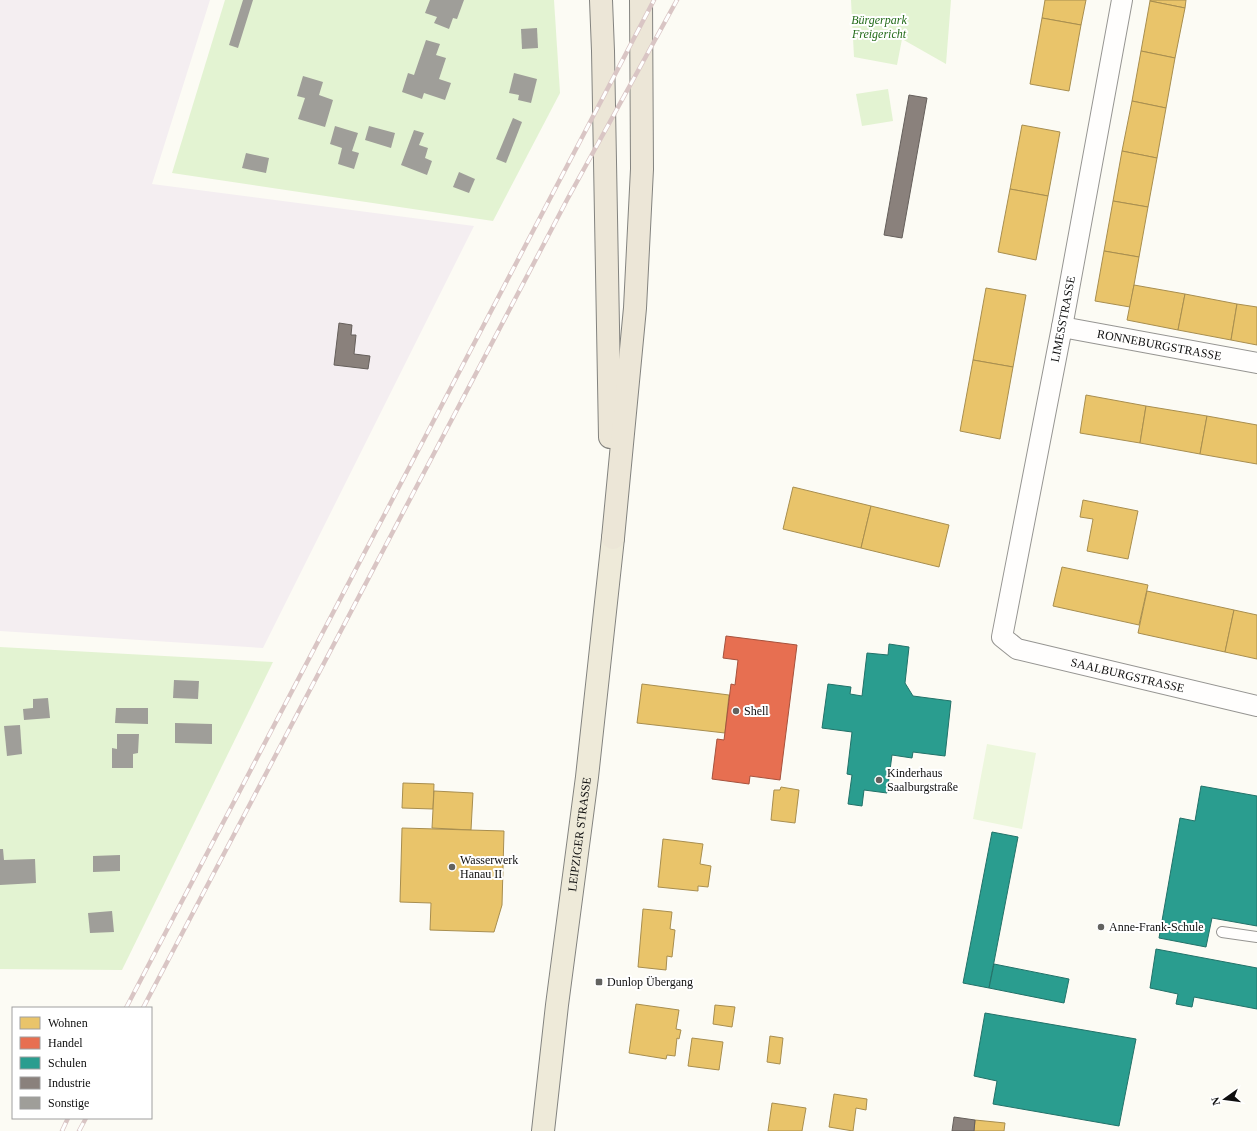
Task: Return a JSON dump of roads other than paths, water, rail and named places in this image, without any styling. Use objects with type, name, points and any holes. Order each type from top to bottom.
[{"type":"highway","points":[[601,0],[613,538]]},
{"type":"highway","points":[[613,538],[634,308],[642,169],[641,0]]},
{"type":"main road","name":"LEIPZIGER STRASSE","points":[[542,1131],[587,778],[613,538]]},
{"type":"street","name":"LIMESSTRASSE","points":[[1002,637],[1062,327],[1122,0]]},
{"type":"street","name":"RONNEBURGSTRASSE","points":[[1062,327],[1257,363]]},
{"type":"street","name":"SAALBURGSTRASSE","points":[[1002,637],[1017,649],[1257,706]]},
{"type":"lane","points":[[1222,932],[1257,937]]},
{"type":"railway","points":[[127,1007],[654,0]]},
{"type":"railway","points":[[144,1007],[568,198],[677,0]]},
{"type":"railway","points":[[62,1131],[68,1119]]},
{"type":"railway","points":[[79,1131],[85,1119]]},
{"type":"place","name":"Shell","points":[[736,711]]},
{"type":"place","name":"Kinderhaus Saalburgstraße","points":[[879,780]]},
{"type":"place","name":"Wasserwerk Hanau II","points":[[452,867]]},
{"type":"place","name":"Anne-Frank-Schule","points":[[1101,927]]},
{"type":"place","name":"Dunlop Übergang","points":[[599,982]]},
{"type":"park label","name":"Bürgerpark Freigericht","points":[[879,27]]}]
